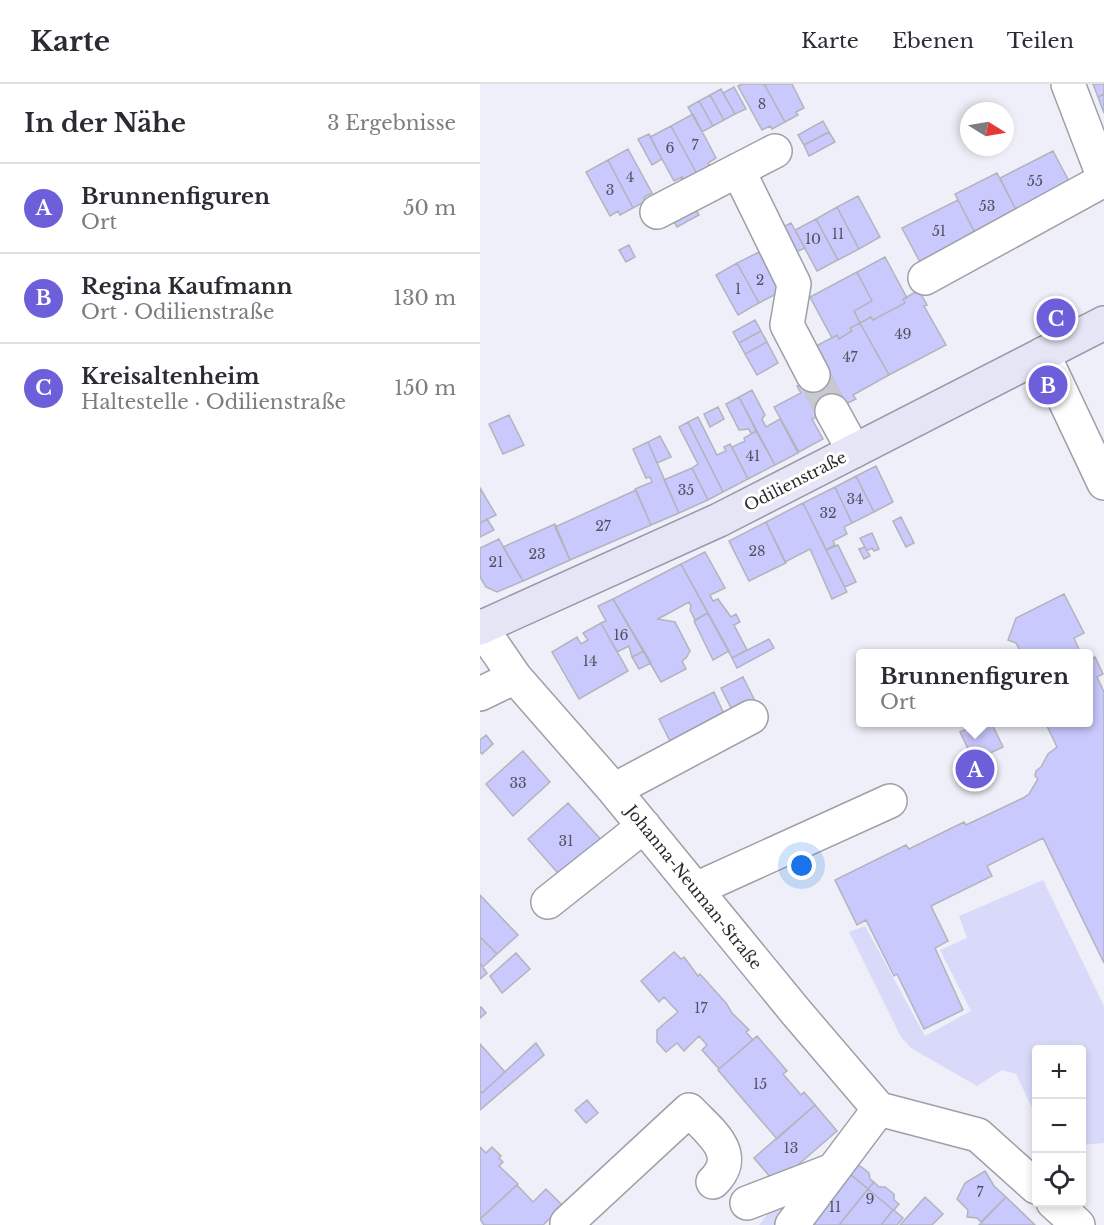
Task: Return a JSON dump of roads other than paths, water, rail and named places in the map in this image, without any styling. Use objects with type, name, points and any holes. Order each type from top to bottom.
[{"type":"main road","name":"Odilienstraße","points":[[480,627],[719,520],[1104,323]]},
{"type":"street","points":[[925,278],[1104,179],[1068,84]]},
{"type":"street","points":[[657,212],[741,177],[775,152]]},
{"type":"street","points":[[741,177],[794,284],[786,324],[813,375]]},
{"type":"street","points":[[1042,354],[1104,483]]},
{"type":"street","points":[[832,411],[854,451]]},
{"type":"street","name":"Johanna-Neuman-Straße","points":[[480,627],[514,677],[614,790],[796,1012],[879,1109]]},
{"type":"street","points":[[480,694],[514,677]]},
{"type":"street","points":[[614,790],[751,717]]},
{"type":"street","points":[[696,889],[890,801]]},
{"type":"street","points":[[548,902],[644,826]]},
{"type":"street","points":[[792,1225],[879,1109],[978,1135],[1032,1183]]},
{"type":"street","points":[[567,1223],[689,1110],[723,1145],[726,1164],[721,1174],[713,1182]]},
{"type":"street","points":[[747,1203],[833,1170]]},
{"type":"street","points":[[1058,1207],[1078,1225]]},
{"type":"tunnel","points":[[813,375],[832,411]]},
{"type":"place","name":"Kreisaltenheim","points":[[1056,318]]},
{"type":"place","name":"Regina Kaufmann","points":[[1048,385]]},
{"type":"place","name":"Brunnenfiguren","points":[[975,769]]}]
